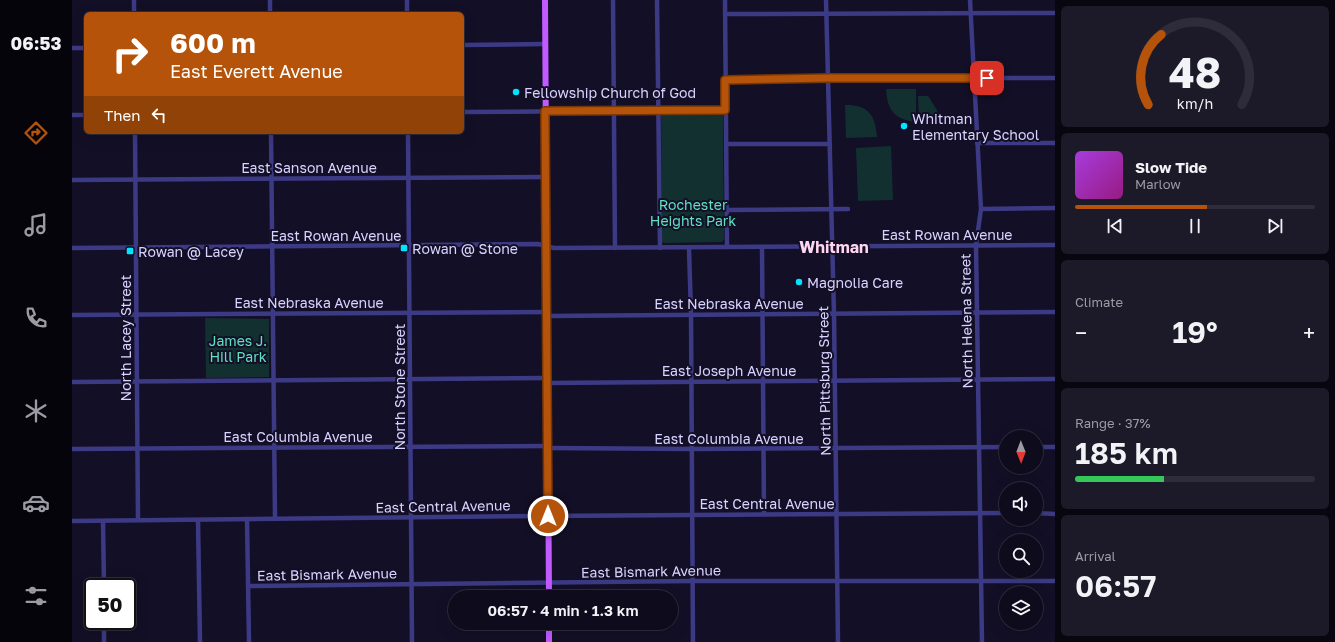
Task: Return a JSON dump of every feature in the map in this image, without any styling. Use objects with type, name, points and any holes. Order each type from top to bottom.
[{"type":"main road","points":[[544,0],[549,590]]},
{"type":"main road","points":[[549,630],[549,642]]},
{"type":"street","points":[[134,0],[134,12]]},
{"type":"street","points":[[270,0],[270,12]]},
{"type":"street","points":[[407,0],[407,12]]},
{"type":"street","points":[[613,0],[615,248]]},
{"type":"street","points":[[657,0],[660,248]]},
{"type":"street","points":[[725,0],[727,247]]},
{"type":"street","name":"North Pittsburg Street","points":[[826,0],[833,246],[838,642]]},
{"type":"street","name":"North Helena Street","points":[[970,0],[981,209],[976,245],[982,642]]},
{"type":"street","points":[[725,14],[1055,13]]},
{"type":"street","points":[[464,45],[545,44]]},
{"type":"street","points":[[72,48],[84,48]]},
{"type":"street","points":[[725,80],[829,78],[1055,78]]},
{"type":"street","points":[[464,112],[725,110]]},
{"type":"street","points":[[72,115],[84,114]]},
{"type":"street","name":"North Lacey Street","points":[[135,134],[138,520]]},
{"type":"street","points":[[271,134],[275,519]]},
{"type":"street","name":"North Stone Street","points":[[408,134],[412,642]]},
{"type":"street","points":[[977,143],[1055,142]]},
{"type":"street","points":[[726,144],[830,144]]},
{"type":"street","name":"East Sanson Avenue","points":[[72,180],[546,177]]},
{"type":"street","points":[[981,209],[1055,208]]},
{"type":"street","points":[[727,210],[848,209]]},
{"type":"street","name":"East Rowan Avenue","points":[[72,248],[538,244],[554,248],[1055,245]]},
{"type":"street","points":[[762,247],[764,514]]},
{"type":"street","points":[[689,248],[691,314],[693,642]]},
{"type":"street","name":"East Nebraska Avenue","points":[[72,315],[273,313],[834,314],[1055,312]]},
{"type":"street","name":"East Joseph Avenue","points":[[72,382],[273,380],[1055,380]]},
{"type":"street","name":"East Columbia Avenue","points":[[72,449],[548,447],[764,449],[999,447]]},
{"type":"street","points":[[1043,447],[1055,447]]},
{"type":"street","name":"East Central Avenue","points":[[72,521],[999,513]]},
{"type":"street","points":[[1043,514],[1055,514]]},
{"type":"street","points":[[247,519],[249,642]]},
{"type":"street","points":[[198,520],[200,642]]},
{"type":"street","points":[[103,521],[104,578]]},
{"type":"street","name":"East Bismark Avenue","points":[[248,586],[693,581],[1055,581]]},
{"type":"street","points":[[104,630],[104,642]]},
{"type":"green space","points":[[886,89],[916,89],[916,122],[903,119],[894,113],[888,103]]},
{"type":"green space","points":[[918,96],[928,96],[937,110],[937,118],[919,118]]},
{"type":"green space","points":[[845,105],[860,107],[869,113],[875,123],[877,137],[846,138]]},
{"type":"green space","name":"Rochester Heights Park","points":[[661,114],[721,114],[723,116],[724,239],[722,242],[662,242]]},
{"type":"green space","points":[[891,146],[893,200],[858,201],[856,148]]},
{"type":"green space","name":"James J. Hill Park","points":[[205,318],[269,319],[269,377],[206,378]]},
{"type":"place","name":"Fellowship Church of God","points":[[516,92]]},
{"type":"place","name":"Whitman Elementary School","points":[[904,126]]},
{"type":"place","name":"Rowan @ Stone","points":[[404,248]]},
{"type":"place","name":"Rowan @ Lacey","points":[[130,251]]},
{"type":"place","name":"Magnolia Care","points":[[799,282]]},
{"type":"district","name":"Whitman","points":[[834,247]]},
{"type":"route","points":[[548,516],[545,111],[725,110],[725,80],[829,78],[987,78]]}]
